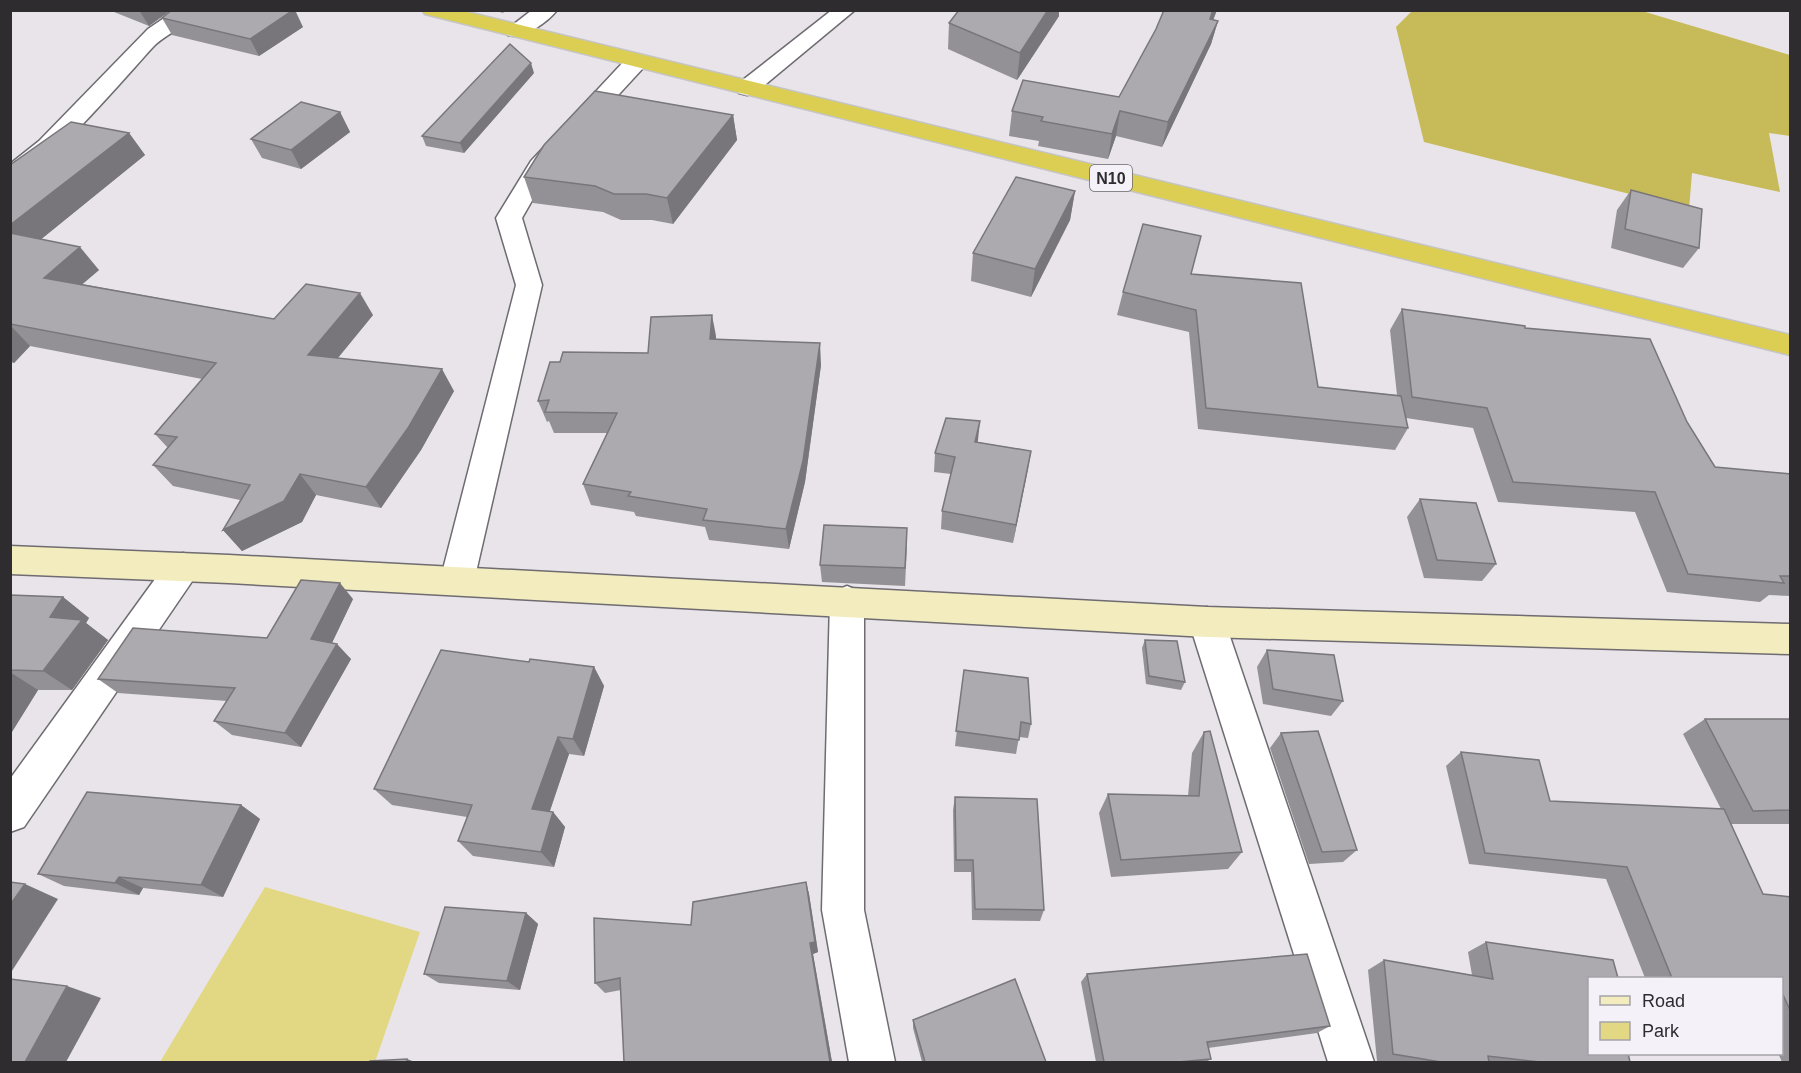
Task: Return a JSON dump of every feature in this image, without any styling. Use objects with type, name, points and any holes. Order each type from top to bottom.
[{"type":"highway","name":"N10","points":[[432,10],[1791,345]]},
{"type":"main road","points":[[10,560],[847,601],[1207,622],[1791,639]]},
{"type":"street","points":[[10,177],[47,146],[155,33],[191,10]]},
{"type":"street","points":[[515,31],[547,10]]},
{"type":"street","points":[[747,88],[845,10]]},
{"type":"street","points":[[457,581],[529,285],[509,218],[540,166],[636,62]]},
{"type":"street","points":[[10,813],[183,567]]},
{"type":"street","points":[[847,601],[843,910],[872,1062]]},
{"type":"street","points":[[1207,622],[1351,1062]]},
{"type":"green space","points":[[265,887],[420,932],[375,1062],[160,1062]]},
{"type":"shaded area","points":[[1412,11],[1642,11],[1790,55],[1790,136],[1769,133],[1780,192],[1692,173],[1689,209],[1424,142],[1396,27]]},
{"type":"building","points":[[172,10],[293,10],[250,39],[162,18]]},
{"type":"building","points":[[959,10],[1048,10],[1020,53],[949,23]]},
{"type":"building","points":[[1164,10],[1213,10],[1210,19],[1218,21],[1168,122],[1120,111],[1112,134],[1041,121],[1043,117],[1012,111],[1023,80],[1119,97]]},
{"type":"building","points":[[510,44],[531,63],[460,143],[422,136]]},
{"type":"building","points":[[595,91],[733,115],[667,198],[646,194],[614,194],[595,186],[524,177],[544,145]]},
{"type":"building","points":[[301,102],[340,112],[291,150],[251,139]]},
{"type":"building","points":[[71,122],[129,133],[10,225],[10,165]]},
{"type":"building","points":[[1016,177],[1075,191],[1035,269],[973,253]]},
{"type":"building","points":[[1631,190],[1702,209],[1699,248],[1625,229]]},
{"type":"building","points":[[1143,224],[1201,236],[1191,274],[1301,283],[1318,387],[1401,396],[1408,428],[1206,408],[1196,310],[1123,292]]},
{"type":"building","points":[[10,233],[80,247],[44,278],[274,319],[306,284],[360,293],[308,355],[442,369],[408,428],[366,487],[300,474],[284,501],[223,530],[250,485],[153,465],[177,437],[155,434],[216,363],[10,324]]},
{"type":"building","points":[[1402,309],[1525,326],[1525,328],[1650,339],[1687,422],[1715,467],[1791,474],[1791,576],[1780,576],[1784,583],[1688,574],[1655,492],[1513,482],[1487,408],[1412,397]]},
{"type":"building","points":[[712,315],[710,339],[820,343],[803,461],[786,529],[703,520],[707,509],[628,496],[631,492],[583,484],[617,413],[545,412],[549,400],[538,401],[550,362],[560,362],[563,352],[648,353],[651,317]]},
{"type":"building","points":[[946,418],[980,421],[975,442],[1031,451],[1016,525],[942,511],[955,457],[935,453]]},
{"type":"building","points":[[1420,499],[1476,503],[1496,564],[1437,560]]},
{"type":"building","points":[[824,525],[907,528],[905,568],[820,565]]},
{"type":"building","points":[[301,580],[340,583],[311,639],[337,644],[285,733],[214,721],[235,688],[98,679],[133,628],[267,638]]},
{"type":"building","points":[[10,595],[63,597],[50,617],[82,620],[43,671],[10,670]]},
{"type":"building","points":[[1145,640],[1177,641],[1185,682],[1149,676]]},
{"type":"building","points":[[441,650],[529,662],[530,659],[594,667],[573,739],[558,737],[532,809],[553,812],[541,852],[458,841],[472,805],[374,789]]},
{"type":"building","points":[[1267,650],[1334,655],[1343,701],[1273,689]]},
{"type":"building","points":[[964,670],[1028,678],[1031,724],[1021,722],[1019,740],[956,731]]},
{"type":"building","points":[[1705,719],[1791,719],[1791,810],[1753,811]]},
{"type":"building","points":[[1210,731],[1242,852],[1121,860],[1108,794],[1199,796],[1204,732]]},
{"type":"building","points":[[1318,731],[1357,850],[1322,852],[1281,733]]},
{"type":"building","points":[[1461,752],[1539,760],[1550,801],[1724,809],[1763,894],[1791,897],[1791,1012],[1783,995],[1783,977],[1672,977],[1627,867],[1485,853]]},
{"type":"building","points":[[87,792],[241,805],[201,885],[119,877],[115,883],[38,874]]},
{"type":"building","points":[[955,797],[1037,799],[1044,910],[975,909],[973,860],[956,860]]},
{"type":"building","points":[[10,882],[25,884],[10,905]]},
{"type":"building","points":[[806,882],[815,942],[810,943],[830,1062],[624,1062],[620,978],[595,983],[594,918],[691,925],[693,902]]},
{"type":"building","points":[[445,907],[526,913],[507,981],[424,974]]},
{"type":"building","points":[[1486,942],[1613,960],[1618,977],[1588,977],[1588,1055],[1628,1055],[1630,1062],[1540,1062],[1488,1056],[1489,1062],[1441,1062],[1393,1054],[1384,960],[1493,979]]},
{"type":"building","points":[[1307,954],[1330,1026],[1207,1042],[1211,1059],[1178,1062],[1104,1062],[1087,974]]},
{"type":"building","points":[[10,979],[67,986],[25,1062],[10,1062]]},
{"type":"building","points":[[1015,979],[1046,1062],[925,1062],[913,1020]]},
{"type":"building","points":[[407,1059],[407,1062],[370,1062],[370,1061]]}]
